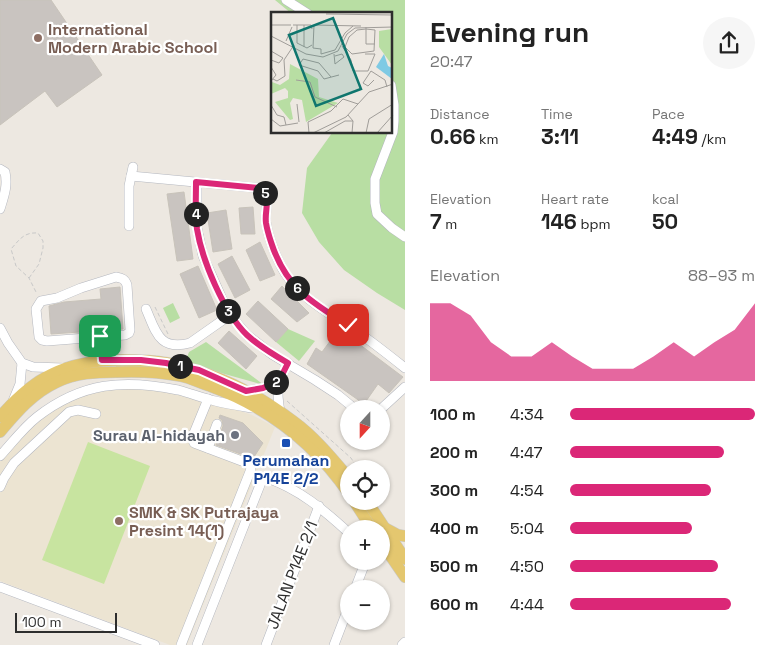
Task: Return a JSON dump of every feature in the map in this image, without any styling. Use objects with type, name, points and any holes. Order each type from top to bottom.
[{"type":"main road","points":[[0,417],[13,401],[39,381],[64,368],[102,360],[141,360],[166,363],[199,370],[246,391],[294,422],[323,448],[340,468]]},
{"type":"main road","points":[[0,432],[28,400],[44,389],[57,382],[86,373],[140,371],[183,376],[233,395],[274,418],[314,451],[340,483]]},
{"type":"main road","points":[[362,510],[371,520]]},
{"type":"main road","points":[[390,532],[405,536]]},
{"type":"main road","points":[[390,541],[400,552],[405,577]]},
{"type":"street","points":[[286,0],[305,12]]},
{"type":"street","points":[[392,92],[394,105],[393,132],[375,179],[375,203],[378,214],[392,228],[405,237]]},
{"type":"street","points":[[0,169],[4,172],[7,180],[0,210]]},
{"type":"street","points":[[129,226],[129,186],[132,171],[196,182],[258,188],[264,191],[266,197],[266,222],[278,262],[286,275],[307,297],[374,343],[405,368]]},
{"type":"street","points":[[196,182],[197,228],[203,256],[230,315],[247,335],[273,355],[344,400]]},
{"type":"street","points":[[116,278],[122,278],[126,280],[127,285],[130,330],[125,335],[100,336],[42,340],[39,337],[36,309],[41,301],[57,298],[81,288],[116,278]]},
{"type":"street","points":[[151,308],[159,337],[170,344],[190,343],[230,315]]},
{"type":"street","points":[[0,330],[22,363],[33,366],[64,368]]},
{"type":"street","points":[[100,336],[102,360]]},
{"type":"street","points":[[13,401],[20,384],[22,363]]},
{"type":"street","points":[[280,412],[279,381],[288,363]]},
{"type":"street","points":[[121,384],[140,371]]},
{"type":"street","points":[[246,391],[263,388],[279,381]]},
{"type":"street","points":[[0,456],[36,417],[71,396],[87,389],[121,384],[156,386],[231,405],[258,409]]},
{"type":"street","points":[[390,401],[405,387]]},
{"type":"street","points":[[181,645],[250,469],[247,463],[194,443],[192,438],[208,399]]},
{"type":"street","points":[[0,487],[14,463],[68,412],[78,410],[96,414]]},
{"type":"street","points":[[208,448],[217,424]]},
{"type":"street","points":[[197,645],[262,480],[267,478],[295,490],[319,506],[340,525]]},
{"type":"street","name":"JALAN P14E 2/1","points":[[266,645],[319,506]]},
{"type":"street","points":[[0,587],[155,645]]},
{"type":"street","points":[[334,645],[340,629]]},
{"type":"street","points":[[402,645],[405,642]]},
{"type":"path","points":[[29,278],[39,264],[43,248],[43,240],[38,234],[30,233],[21,237],[11,249],[16,266],[29,278],[41,301]]},
{"type":"path","points":[[151,308],[169,336]]},
{"type":"path","points":[[278,392],[352,460]]},
{"type":"shaded area","name":"SMK & SK Putrajaya Presint 14(1)","points":[[112,386],[147,387],[214,402],[252,415],[275,427],[187,645],[170,645],[0,581],[0,461],[34,424],[70,400]]},
{"type":"green space","points":[[275,0],[405,0],[405,310],[344,270],[319,242],[302,213],[307,168],[331,134],[392,134],[392,12],[290,12]]},
{"type":"green space","points":[[173,303],[180,318],[170,323],[163,308]]},
{"type":"green space","points":[[288,329],[315,341],[299,361],[276,342]]},
{"type":"green space","points":[[206,342],[264,385],[185,363],[189,352]]},
{"type":"green space","points":[[88,442],[150,466],[104,584],[42,560]]},
{"type":"building","name":"International Modern Arabic School","points":[[0,0],[51,0],[102,75],[57,107],[45,91],[0,125]]},
{"type":"building","points":[[184,192],[193,259],[177,261],[167,194]]},
{"type":"building","points":[[253,207],[255,234],[241,234],[239,208]]},
{"type":"building","points":[[226,210],[232,249],[213,252],[207,213]]},
{"type":"building","points":[[260,242],[275,275],[260,281],[246,250]]},
{"type":"building","points":[[232,256],[250,290],[235,298],[218,264]]},
{"type":"building","points":[[198,266],[217,310],[199,318],[180,274]]},
{"type":"building","points":[[282,286],[309,313],[297,322],[271,299]]},
{"type":"building","points":[[120,287],[123,329],[51,334],[49,306],[64,302],[101,299],[100,289]]},
{"type":"building","points":[[258,301],[288,329],[276,342],[246,314]]},
{"type":"building","points":[[339,329],[403,377],[389,393],[378,384],[367,400],[358,400],[307,364],[316,348],[322,352]]},
{"type":"building","points":[[229,331],[257,356],[246,369],[218,343]]},
{"type":"building","name":"Surau Al-hidayah","points":[[220,415],[243,423],[263,443],[252,460],[249,457],[216,445],[223,426],[222,420],[219,418]]},
{"type":"place","name":"International Modern Arabic School","points":[[38,38]]},
{"type":"place","name":"Surau Al-hidayah","points":[[235,435]]},
{"type":"place","name":"Perumahan P14E 2/2","points":[[286,443]]},
{"type":"place","name":"SMK & SK Putrajaya Presint 14(1)","points":[[119,521]]},
{"type":"route","points":[[100,336],[102,360],[141,360],[199,370],[246,391],[263,388],[279,381],[288,363],[273,355],[247,335],[230,315],[203,256],[197,228],[196,182],[258,188],[264,191],[266,197],[266,222],[271,242],[278,262],[286,275],[307,297],[348,325]]}]
